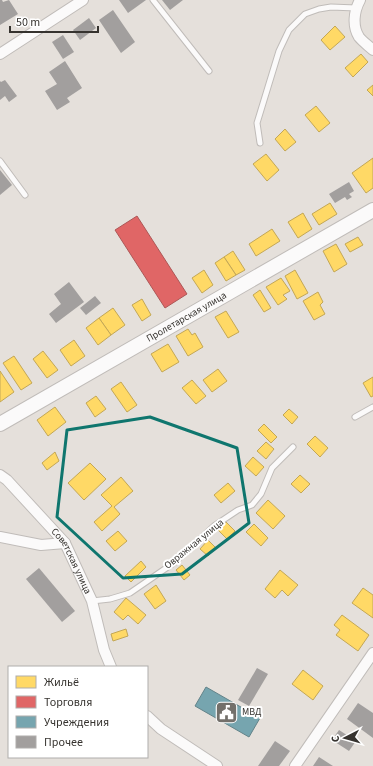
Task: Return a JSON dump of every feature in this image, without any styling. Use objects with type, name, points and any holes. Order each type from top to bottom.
[{"type":"street","points":[[0,54],[83,0]]},
{"type":"street","points":[[358,4],[354,21],[358,36],[373,50]]},
{"type":"street","name":"Пролетарская улица","points":[[0,424],[371,215]]},
{"type":"street","name":"Советская улица","points":[[0,475],[7,480],[65,543],[92,601],[104,650],[111,666]]},
{"type":"street","points":[[0,537],[41,545],[65,543]]},
{"type":"street","points":[[295,766],[373,653]]},
{"type":"street","points":[[148,717],[161,729],[217,766]]},
{"type":"lane","points":[[153,0],[209,72]]},
{"type":"lane","points":[[260,143],[257,123],[279,51],[289,30],[305,14],[319,9],[358,4]]},
{"type":"lane","points":[[0,161],[25,195]]},
{"type":"lane","points":[[355,417],[373,407]]},
{"type":"lane","name":"Овражная улица","points":[[92,601],[110,600],[130,593],[175,562],[214,526],[238,510],[252,505],[261,494],[272,468],[293,447]]},
{"type":"highlighted area","points":[[150,417],[237,448],[249,523],[182,574],[123,578],[57,517],[67,430]]},
{"type":"building: Жильё","points":[[335,26],[345,37],[330,50],[321,40]]},
{"type":"building: Жильё","points":[[361,54],[368,62],[353,77],[345,68]]},
{"type":"building: Жильё","points":[[373,85],[373,96],[367,90]]},
{"type":"building: Жильё","points":[[316,106],[330,123],[319,132],[305,115]]},
{"type":"building: Жильё","points":[[285,129],[296,142],[285,151],[275,139]]},
{"type":"building: Жильё","points":[[266,154],[279,170],[267,181],[253,164]]},
{"type":"building: Жильё","points":[[373,158],[373,188],[366,193],[352,173]]},
{"type":"building: Жильё","points":[[330,203],[337,214],[319,225],[312,214]]},
{"type":"building: Жильё","points":[[303,213],[312,229],[298,238],[288,222]]},
{"type":"building: Жильё","points":[[272,229],[280,241],[256,256],[249,244]]},
{"type":"building: Жильё","points":[[358,237],[363,245],[350,252],[345,244]]},
{"type":"building: Жильё","points":[[336,244],[347,264],[334,272],[323,251]]},
{"type":"building: Жильё","points":[[233,251],[245,270],[236,275],[224,257]]},
{"type":"building: Жильё","points":[[224,257],[236,275],[226,281],[215,263]]},
{"type":"building: Жильё","points":[[204,270],[213,285],[202,293],[192,278]]},
{"type":"building: Жильё","points":[[295,270],[308,293],[297,299],[285,276]]},
{"type":"building: Жильё","points":[[281,278],[290,291],[283,295],[287,299],[278,305],[266,287]]},
{"type":"building: Жильё","points":[[260,290],[271,308],[264,312],[253,295]]},
{"type":"building: Жильё","points":[[318,292],[323,302],[320,305],[325,314],[314,320],[303,301]]},
{"type":"building: Жильё","points":[[142,299],[151,315],[142,321],[132,305]]},
{"type":"building: Жильё","points":[[113,308],[125,325],[111,335],[99,318]]},
{"type":"building: Жильё","points":[[226,311],[239,332],[228,338],[215,317]]},
{"type":"building: Жильё","points":[[99,318],[111,335],[98,345],[86,328]]},
{"type":"building: Жильё","points":[[188,329],[192,335],[195,333],[203,347],[188,356],[176,336]]},
{"type":"building: Жильё","points":[[74,340],[85,356],[71,366],[60,350]]},
{"type":"building: Жильё","points":[[168,344],[179,362],[162,372],[151,354]]},
{"type":"building: Жильё","points":[[43,351],[58,370],[47,378],[33,359]]},
{"type":"building: Жильё","points":[[14,356],[32,383],[21,390],[3,363]]},
{"type":"building: Жильё","points":[[218,369],[227,381],[212,392],[203,380]]},
{"type":"building: Жильё","points":[[0,371],[14,392],[0,402]]},
{"type":"building: Жильё","points":[[373,377],[373,396],[371,397],[363,383]]},
{"type":"building: Жильё","points":[[192,380],[206,396],[196,404],[182,388]]},
{"type":"building: Жильё","points":[[121,382],[137,405],[127,412],[111,389]]},
{"type":"building: Жильё","points":[[96,396],[106,409],[95,417],[86,403]]},
{"type":"building: Жильё","points":[[55,407],[66,422],[48,436],[37,420]]},
{"type":"building: Жильё","points":[[289,409],[298,417],[292,424],[283,415]]},
{"type":"building: Жильё","points":[[264,424],[277,437],[271,443],[258,430]]},
{"type":"building: Жильё","points":[[315,436],[328,448],[320,457],[307,444]]},
{"type":"building: Жильё","points":[[266,442],[274,449],[266,459],[257,451]]},
{"type":"building: Жильё","points":[[55,452],[59,461],[47,470],[42,463]]},
{"type":"building: Жильё","points":[[253,457],[264,467],[256,476],[245,466]]},
{"type":"building: Жильё","points":[[90,463],[106,479],[84,500],[68,483]]},
{"type":"building: Жильё","points":[[300,475],[310,484],[301,493],[291,484]]},
{"type":"building: Жильё","points":[[121,477],[133,491],[114,507],[120,514],[102,531],[94,522],[112,506],[101,495]]},
{"type":"building: Жильё","points":[[228,483],[235,491],[221,503],[214,495]]},
{"type":"building: Жильё","points":[[268,500],[285,516],[273,529],[256,513]]},
{"type":"building: Жильё","points":[[226,522],[235,531],[227,539],[218,530]]},
{"type":"building: Жильё","points":[[254,524],[268,538],[261,546],[246,532]]},
{"type":"building: Жильё","points":[[118,531],[127,541],[115,551],[106,541]]},
{"type":"building: Жильё","points":[[208,540],[216,548],[208,556],[200,549]]},
{"type":"building: Жильё","points":[[141,561],[146,567],[131,582],[125,576]]},
{"type":"building: Жильё","points":[[182,565],[190,575],[184,580],[176,570]]},
{"type":"building: Жильё","points":[[280,570],[298,585],[288,596],[282,590],[275,598],[265,589]]},
{"type":"building: Жильё","points":[[156,585],[166,601],[155,609],[144,594]]},
{"type":"building: Жильё","points":[[363,588],[373,595],[373,618],[352,603]]},
{"type":"building: Жильё","points":[[126,598],[146,615],[138,624],[128,615],[123,620],[114,612]]},
{"type":"building: Жильё","points":[[342,615],[369,635],[358,651],[336,635],[340,630],[334,625]]},
{"type":"building: Жильё","points":[[126,629],[128,636],[113,641],[111,634]]},
{"type":"building: Жильё","points":[[303,670],[323,686],[313,700],[292,684]]},
{"type":"building: Торговля","points":[[137,216],[187,294],[165,308],[115,230]]},
{"type":"building: Учреждения","points":[[206,687],[260,718],[249,737],[195,706]]},
{"type":"building: Прочее","points":[[0,0],[3,2],[9,0],[18,14],[0,25]]},
{"type":"building: Прочее","points":[[119,0],[146,0],[128,13]]},
{"type":"building: Прочее","points":[[162,0],[183,0],[170,10]]},
{"type":"building: Прочее","points":[[113,10],[135,42],[121,53],[99,20]]},
{"type":"building: Прочее","points":[[89,18],[96,28],[80,40],[73,30]]},
{"type":"building: Прочее","points":[[63,35],[74,52],[63,59],[52,42]]},
{"type":"building: Прочее","points":[[65,61],[82,88],[67,98],[70,102],[57,110],[45,91],[57,84],[49,72]]},
{"type":"building: Прочее","points":[[5,80],[17,96],[9,102],[5,96],[0,100],[0,81]]},
{"type":"building: Прочее","points":[[0,170],[12,185],[0,195]]},
{"type":"building: Прочее","points":[[349,182],[354,191],[349,194],[352,197],[347,200],[345,197],[335,203],[329,194]]},
{"type":"building: Прочее","points":[[69,282],[84,302],[56,323],[49,314],[61,304],[54,294]]},
{"type":"building: Прочее","points":[[95,296],[101,303],[86,315],[80,308]]},
{"type":"building: Прочее","points":[[39,568],[75,611],[62,622],[26,579]]},
{"type":"building: Прочее","points":[[257,668],[268,674],[249,706],[238,700]]},
{"type":"building: Прочее","points":[[358,703],[373,713],[373,738],[347,719]]},
{"type":"building: Прочее","points":[[339,730],[356,741],[349,751],[332,740]]},
{"type":"building: Прочее","points":[[275,741],[290,751],[279,766],[258,766]]},
{"type":"building: Прочее","points":[[319,757],[333,766],[313,766]]},
{"type":"place","name":"МВД","points":[[227,712]]}]
